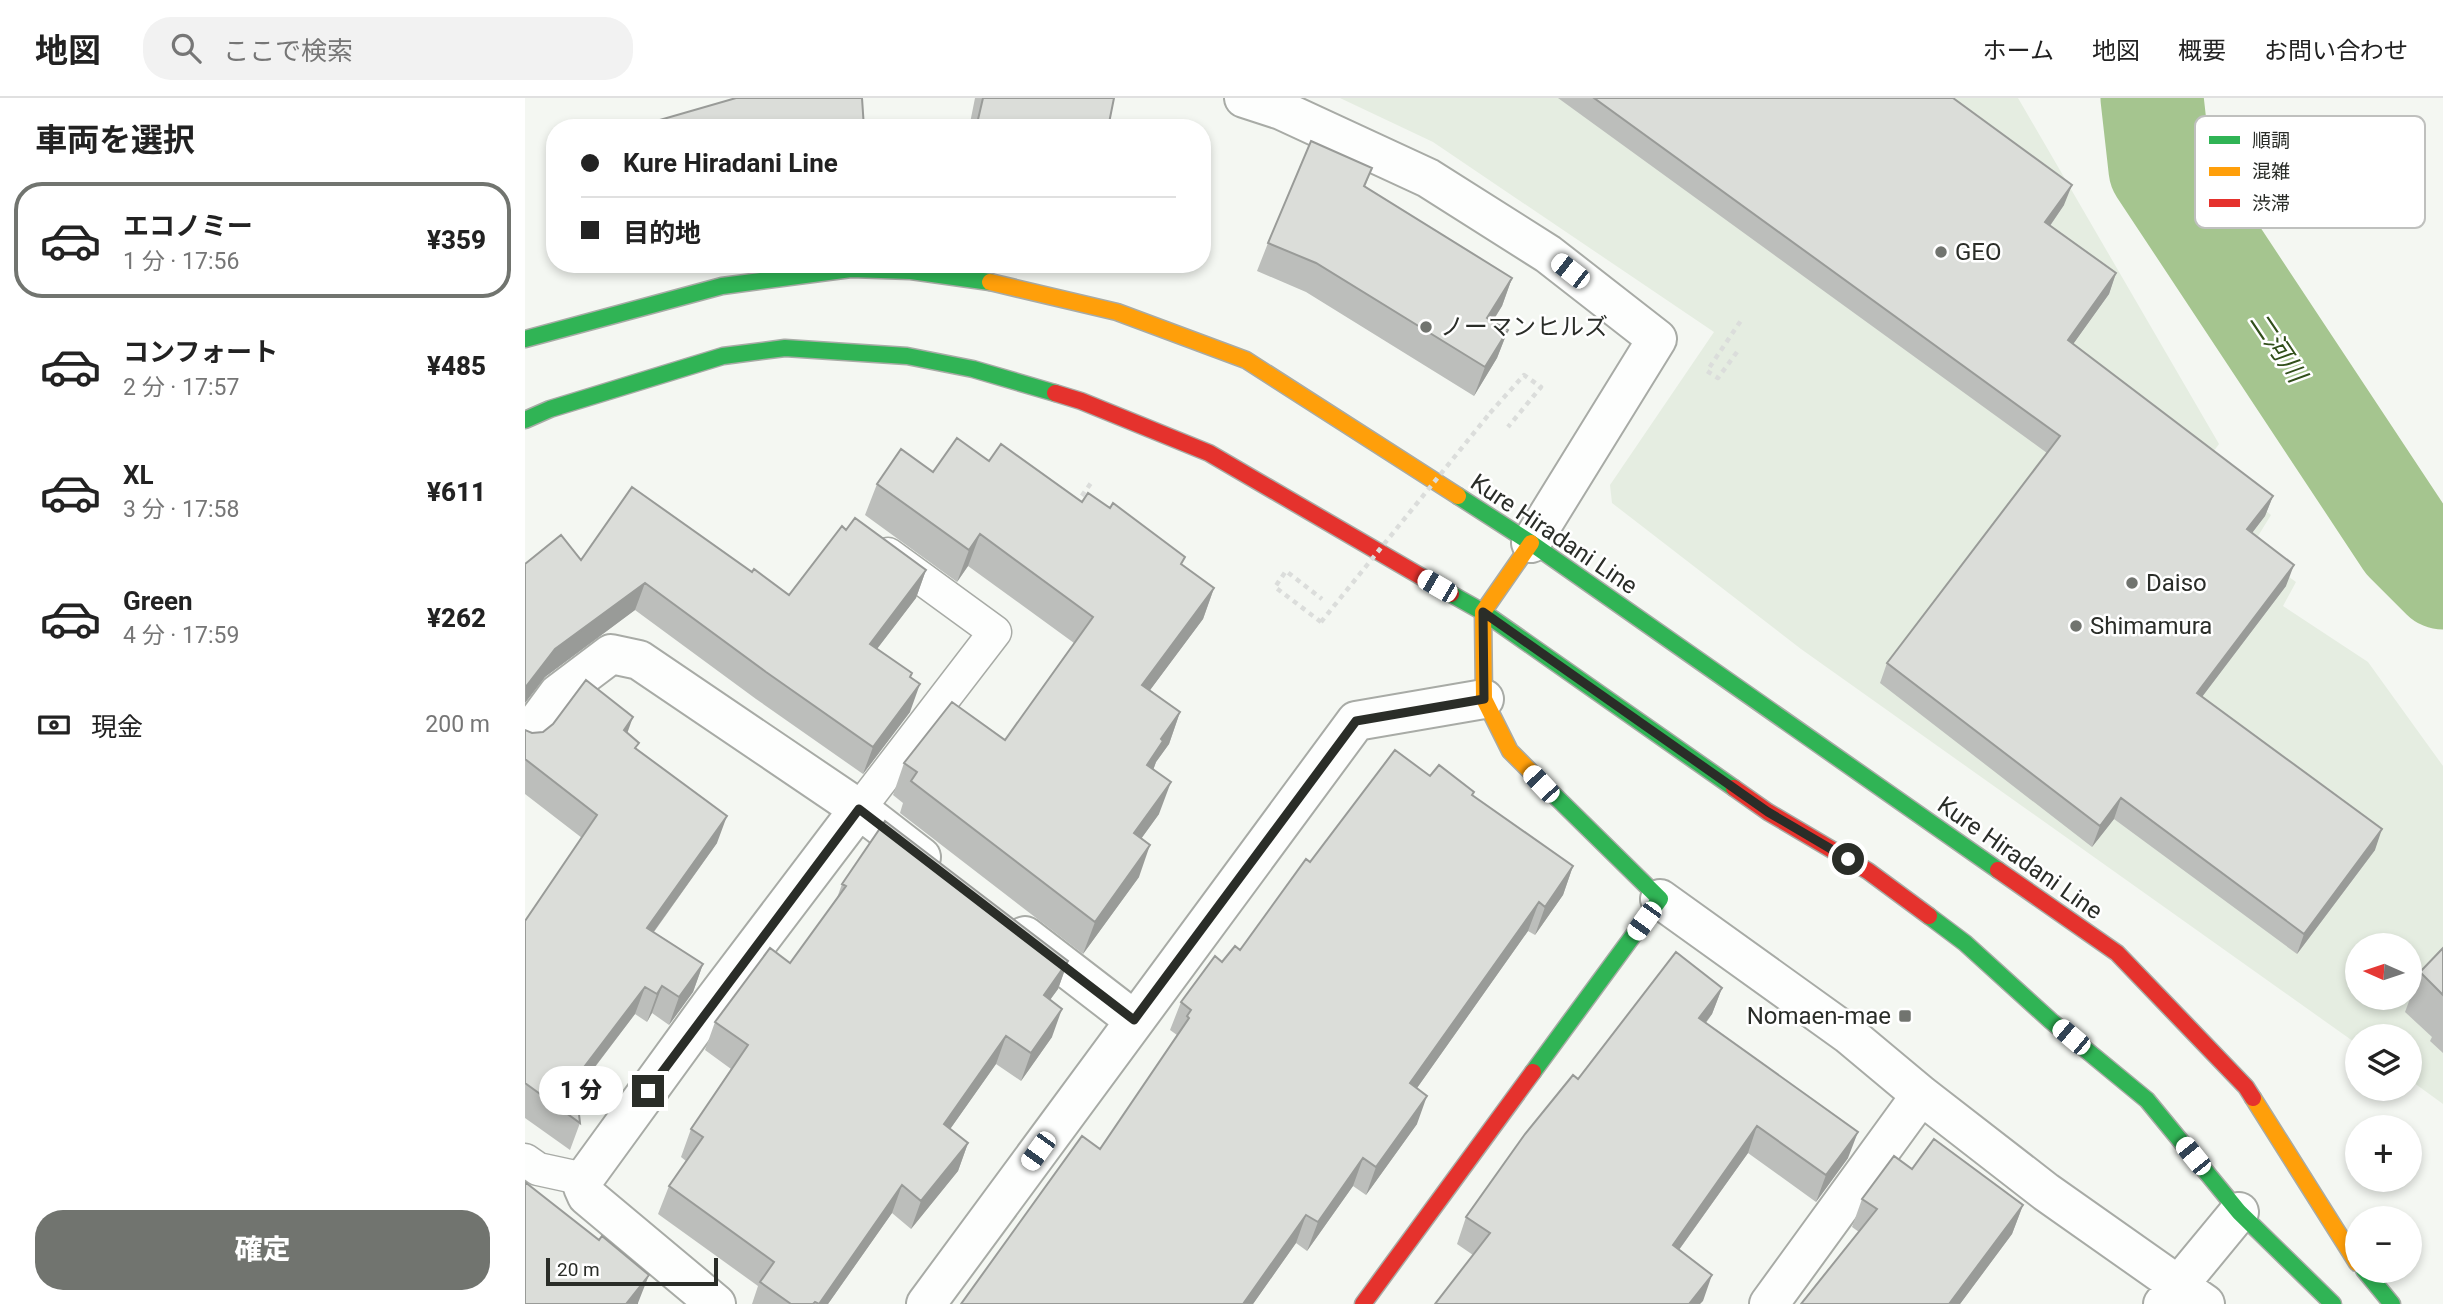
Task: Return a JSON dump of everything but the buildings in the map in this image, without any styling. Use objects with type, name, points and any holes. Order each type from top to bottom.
[{"type":"main road","name":"Kure Hiradani Line","points":[[525,339],[722,286],[821,273]]},
{"type":"main road","name":"Kure Hiradani Line","points":[[926,273],[987,281],[1117,312],[1246,360],[1531,543],[2117,953],[2246,1087],[2345,1244]]},
{"type":"main road","points":[[525,420],[550,409],[723,356],[785,348],[907,356],[973,369],[1081,401],[1209,453],[1483,612],[1768,812],[1868,871],[1965,943],[2051,1021],[2147,1100],[2239,1212],[2333,1304]]},
{"type":"main road","points":[[1363,1304],[1660,899],[1510,751],[1484,699],[1483,612],[1531,543]]},
{"type":"main road","points":[[2375,1283],[2392,1304]]},
{"type":"street","points":[[1244,98],[1281,110],[1427,177],[1548,254],[1657,339],[1531,543]]},
{"type":"street","points":[[525,740],[558,694],[611,653],[639,660],[859,809],[947,877]]},
{"type":"street","points":[[926,1304],[1356,721],[1484,699]]},
{"type":"street","points":[[716,1304],[587,1196],[583,1187],[584,1179],[712,1003],[859,809]]},
{"type":"street","points":[[1660,899],[1848,1034],[1921,1095],[2181,1297],[2239,1212]]},
{"type":"street","points":[[1002,919],[1134,1020]]},
{"type":"street","points":[[1769,1304],[1921,1095]]},
{"type":"lane","points":[[859,809],[995,632],[867,539]]},
{"type":"lane","points":[[525,1160],[538,1169],[584,1179]]},
{"type":"path","points":[[1737,352],[1718,378],[1707,371],[1742,319]]},
{"type":"path","points":[[1322,599],[1286,571],[1275,587],[1321,622],[1524,374],[1541,387],[1508,427]]},
{"type":"path","points":[[1075,506],[1091,483]]},
{"type":"shaded area","points":[[1340,98],[2018,98],[2219,444],[2206,462],[2271,515],[2250,549],[2296,582],[2283,606],[2368,662],[2443,766],[2443,1104],[2422,1089],[2422,1024],[2345,1024],[2345,1035],[1801,649],[1612,503],[1610,485],[1714,332],[1433,142]]},
{"type":"waterway","name":"二河川","points":[[2152,98],[2160,169],[2195,222]]},
{"type":"waterway","name":"二河川","points":[[2199,228],[2406,541],[2443,578]]},
{"type":"traffic: fast","points":[[525,339],[722,286],[821,273]]},
{"type":"traffic: fast","points":[[925,273],[990,282]]},
{"type":"traffic: fast","points":[[525,420],[550,409],[723,356],[785,348],[907,356],[973,369],[1055,393]]},
{"type":"traffic: fast","points":[[1458,496],[1531,543],[1998,870]]},
{"type":"traffic: fast","points":[[1451,594],[1483,612],[1734,788]]},
{"type":"traffic: fast","points":[[1533,1072],[1660,899],[1549,790]]},
{"type":"traffic: fast","points":[[1929,916],[1965,943],[2051,1021],[2147,1100],[2239,1212],[2333,1304]]},
{"type":"traffic: fast","points":[[2375,1283],[2392,1304]]},
{"type":"traffic: slow","points":[[990,282],[1117,312],[1246,360],[1458,496]]},
{"type":"traffic: slow","points":[[1531,543],[1483,612],[1484,699],[1510,751],[1549,790]]},
{"type":"traffic: slow","points":[[2253,1098],[2345,1244]]},
{"type":"traffic: jam","points":[[1055,393],[1209,453],[1451,594]]},
{"type":"traffic: jam","points":[[1734,788],[1768,812],[1868,871],[1929,916]]},
{"type":"traffic: jam","points":[[1998,870],[2117,953],[2246,1087],[2253,1098]]},
{"type":"traffic: jam","points":[[1363,1304],[1533,1072]]},
{"type":"place","name":"GEO","points":[[1941,252]]},
{"type":"place","name":"ノーマンヒルズ","points":[[1426,327]]},
{"type":"place","name":"Daiso","points":[[2132,583]]},
{"type":"place","name":"Shimamura","points":[[2076,626]]},
{"type":"place","name":"Nomaen-mae","points":[[1905,1016]]},
{"type":"route","points":[[648,1091],[859,809],[1134,1020],[1356,721],[1484,699],[1483,612],[1768,812],[1848,859]]}]
